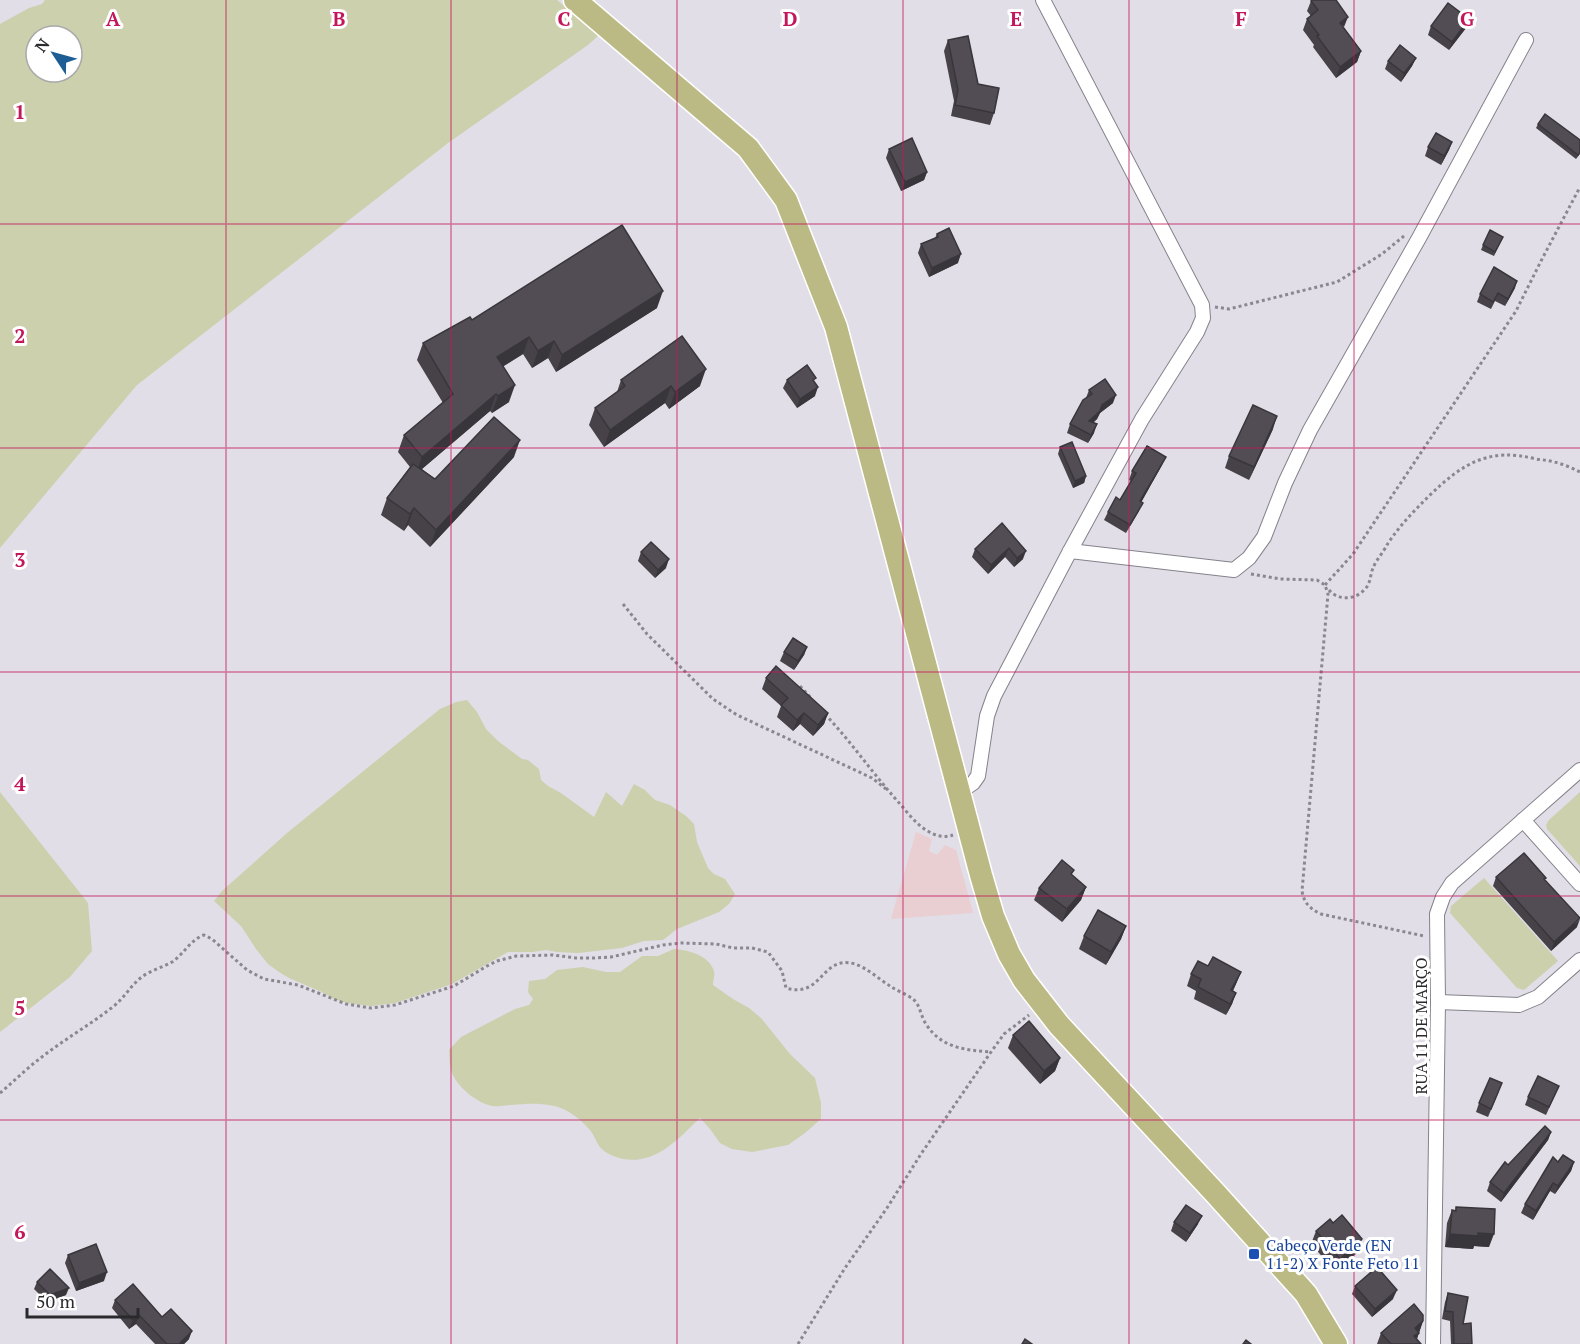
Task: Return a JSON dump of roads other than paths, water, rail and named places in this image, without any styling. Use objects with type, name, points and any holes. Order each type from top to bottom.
[{"type":"main road","points":[[575,0],[748,148],[786,200],[836,327],[993,916],[1009,954],[1024,981],[1059,1025],[1306,1294],[1335,1342]]},
{"type":"street","points":[[960,792],[973,783],[978,776],[987,716],[994,696],[1142,419],[1197,332],[1203,318],[1202,305],[1042,0]]},
{"type":"street","points":[[1070,551],[1234,570],[1249,558],[1264,537],[1285,483],[1310,430],[1527,40]]},
{"type":"street","name":"RUA 11 DE MARÇO","points":[[1433,1344],[1438,1002],[1437,914],[1443,897],[1452,883],[1580,770]]},
{"type":"street","points":[[1523,820],[1580,884]]},
{"type":"street","points":[[1438,1002],[1520,1005],[1538,997],[1580,960]]},
{"type":"place","name":"Cabeço Verde (EN 11-2) X Fonte Feto 11","points":[[1254,1254]]}]
